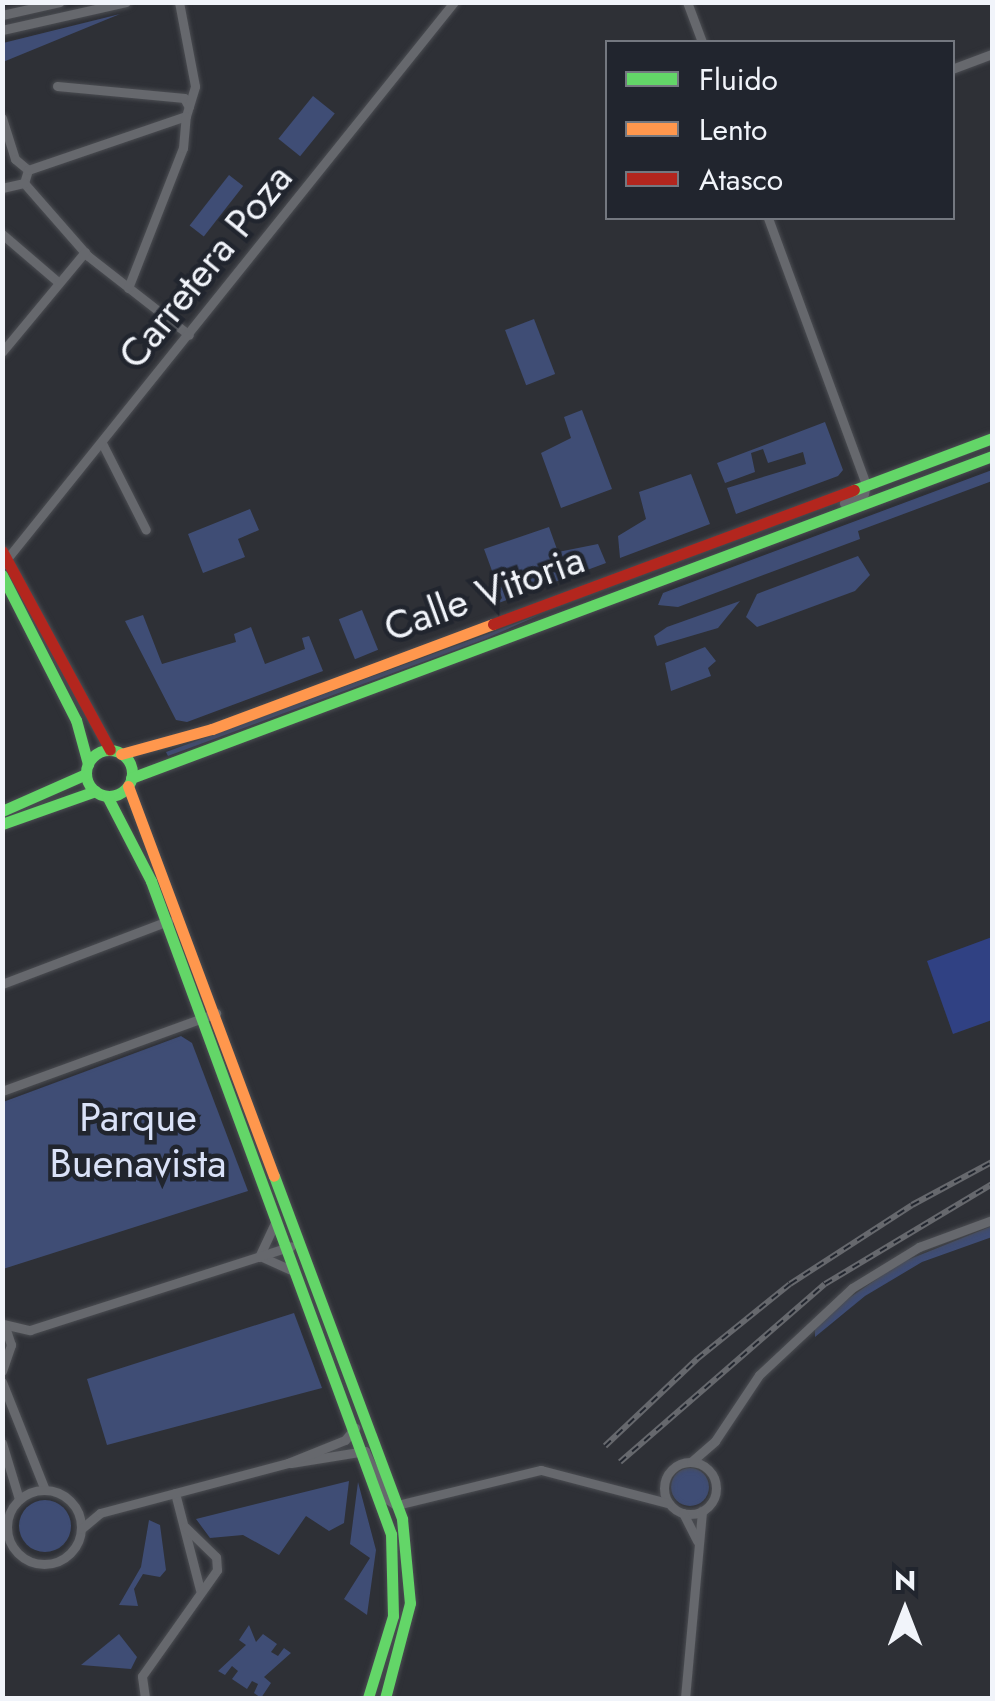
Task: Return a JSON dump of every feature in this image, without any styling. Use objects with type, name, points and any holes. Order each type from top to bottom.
[{"type":"main road","name":"Calle Vitoria","points":[[87,769],[116,752],[212,729],[992,438]]},
{"type":"main road","name":"Calle Vitoria","points":[[101,794],[992,456]]},
{"type":"main road","points":[[866,485],[894,492]]},
{"type":"main road","points":[[4,559],[130,782],[397,1505],[410,1603],[385,1698]]},
{"type":"main road","points":[[2,575],[79,726],[87,769],[137,846],[365,1451],[392,1534],[393,1616],[368,1698]]},
{"type":"main road","points":[[2,811],[87,769]]},
{"type":"main road","points":[[2,824],[101,794]]},
{"type":"street","points":[[2,15],[60,2]]},
{"type":"street","points":[[2,30],[126,2]]},
{"type":"street","points":[[128,288],[183,148],[195,86],[179,2]]},
{"type":"street","name":"Carretera Poza","points":[[4,559],[102,443],[454,2]]},
{"type":"street","points":[[687,2],[701,40]]},
{"type":"street","points":[[955,68],[992,54]]},
{"type":"street","points":[[57,86],[184,98],[188,111]]},
{"type":"street","points":[[28,170],[188,111]]},
{"type":"street","points":[[2,118],[15,159],[28,170]]},
{"type":"street","points":[[24,183],[28,170]]},
{"type":"street","points":[[24,183],[84,252],[188,335]]},
{"type":"street","points":[[2,188],[24,183]]},
{"type":"street","points":[[769,220],[866,485]]},
{"type":"street","points":[[2,251],[6,238],[58,282]]},
{"type":"street","points":[[2,352],[84,252]]},
{"type":"street","points":[[102,443],[146,530]]},
{"type":"street","name":"Calle Vitoria","points":[[775,537],[858,498],[866,485]]},
{"type":"street","points":[[2,984],[166,922],[177,910]]},
{"type":"street","points":[[2,1091],[216,1013]]},
{"type":"street","points":[[262,1176],[275,1172]]},
{"type":"street","points":[[259,1257],[275,1214]]},
{"type":"street","points":[[637,1492],[664,1481],[676,1466],[691,1462],[715,1441],[759,1375],[852,1288],[919,1247],[992,1220]]},
{"type":"street","points":[[10,1354],[3,1324],[26,1330],[302,1243]]},
{"type":"street","points":[[259,1257],[298,1275]]},
{"type":"street","points":[[314,1318],[328,1313]]},
{"type":"street","points":[[2,1371],[26,1330]]},
{"type":"street","points":[[2,1382],[45,1490],[75,1506],[100,1513]]},
{"type":"street","points":[[288,1463],[346,1440],[356,1426]]},
{"type":"street","points":[[685,1698],[697,1541],[702,1511],[715,1497],[710,1472],[715,1441]]},
{"type":"street","points":[[2,1443],[19,1500]]},
{"type":"street","points":[[45,1490],[19,1500],[4,1529],[7,1544],[31,1562],[52,1564],[72,1553],[81,1528],[100,1513],[288,1463],[365,1451],[387,1499],[397,1505],[532,1470],[637,1492],[668,1503],[683,1513],[697,1541]]},
{"type":"street","points":[[691,1462],[710,1472]]},
{"type":"street","points":[[664,1481],[668,1503]]},
{"type":"street","points":[[175,1493],[200,1590]]},
{"type":"street","points":[[402,1520],[413,1500]]},
{"type":"street","points":[[392,1534],[397,1505]]},
{"type":"street","points":[[75,1506],[81,1528]]},
{"type":"street","points":[[683,1513],[702,1511]]},
{"type":"street","points":[[145,1698],[142,1676],[216,1570],[216,1557],[185,1528]]},
{"type":"street","points":[[192,1560],[208,1572],[216,1570]]},
{"type":"green space","points":[[120,14],[3,62],[3,43]]},
{"type":"green space","points":[[313,96],[335,114],[300,156],[278,139]]},
{"type":"green space","points":[[229,175],[243,186],[204,237],[190,225]]},
{"type":"green space","points":[[534,319],[555,374],[526,385],[505,330]]},
{"type":"green space","points":[[582,410],[612,489],[561,508],[541,453],[571,438],[564,417]]},
{"type":"green space","points":[[825,422],[843,470],[838,476],[736,514],[727,488],[806,464],[803,452],[768,463],[763,449],[751,453],[755,472],[725,483],[717,463]]},
{"type":"green space","points":[[992,470],[992,481],[858,531],[860,539],[678,607],[658,605],[663,593]]},
{"type":"green space","points":[[691,474],[710,524],[620,558],[618,536],[646,519],[639,492]]},
{"type":"green space","points":[[250,509],[259,530],[238,539],[245,557],[203,573],[188,534]]},
{"type":"green space","points":[[549,527],[558,552],[598,544],[606,563],[496,604],[502,598],[484,549]]},
{"type":"green space","points":[[858,556],[870,575],[855,591],[757,627],[746,617],[757,594]]},
{"type":"green space","points":[[740,601],[718,628],[657,646],[654,636],[667,627]]},
{"type":"green space","points":[[362,610],[378,650],[355,659],[339,619]]},
{"type":"green space","points":[[143,615],[162,664],[236,642],[234,634],[251,627],[265,664],[305,649],[302,638],[309,636],[323,671],[187,722],[176,720],[125,621]]},
{"type":"green space","points":[[539,615],[485,639],[168,756],[166,752]]},
{"type":"green space","points":[[705,647],[716,661],[708,668],[711,676],[671,691],[665,663]]},
{"type":"green space","name":"Parque Buenavista","points":[[181,1036],[192,1043],[248,1191],[3,1269],[3,1102]]},
{"type":"green space","points":[[992,1226],[992,1237],[922,1262],[865,1296],[815,1337],[815,1326],[839,1305],[900,1263]]},
{"type":"green space","points":[[294,1313],[322,1388],[107,1445],[87,1379]]},
{"type":"green space","points":[[690,1468],[704,1473],[709,1487],[704,1501],[690,1506],[676,1501],[671,1487],[676,1473]]},
{"type":"green space","points":[[349,1481],[344,1523],[329,1531],[306,1516],[279,1555],[243,1535],[210,1538],[196,1519]]},
{"type":"green space","points":[[358,1482],[376,1550],[367,1615],[344,1599],[370,1558],[350,1544]]},
{"type":"green space","points":[[45,1500],[64,1507],[71,1526],[64,1545],[45,1552],[26,1545],[19,1526],[26,1507]]},
{"type":"green space","points":[[149,1520],[160,1525],[166,1570],[160,1577],[143,1574],[134,1589],[138,1606],[119,1605],[141,1567]]},
{"type":"green space","points":[[249,1625],[256,1642],[263,1634],[277,1644],[271,1652],[278,1656],[284,1648],[291,1653],[264,1677],[271,1683],[261,1698],[254,1693],[258,1684],[252,1681],[247,1689],[232,1679],[238,1671],[232,1666],[225,1675],[218,1671],[246,1645],[239,1640]]},
{"type":"green space","points":[[119,1634],[137,1657],[131,1669],[81,1665]]},
{"type":"shaded area","points":[[992,937],[992,1020],[953,1034],[927,961]]},
{"type":"railway","points":[[605,1446],[697,1359],[790,1284],[912,1205],[992,1162]]},
{"type":"railway","points":[[620,1462],[825,1284],[992,1184]]},
{"type":"traffic: fast","points":[[854,490],[992,438]]},
{"type":"traffic: fast","points":[[131,778],[992,456]]},
{"type":"traffic: fast","points":[[2,575],[76,720],[88,764]]},
{"type":"traffic: fast","points":[[109,750],[125,757],[132,773],[125,789],[109,796],[93,789],[86,773],[93,757],[109,750]]},
{"type":"traffic: fast","points":[[2,811],[86,774]]},
{"type":"traffic: fast","points":[[2,824],[95,791]]},
{"type":"traffic: fast","points":[[107,796],[151,881],[391,1534],[393,1616],[368,1698]]},
{"type":"traffic: fast","points":[[274,1176],[402,1519],[410,1603],[385,1698]]},
{"type":"traffic: slow","points":[[121,754],[212,729],[493,624]]},
{"type":"traffic: slow","points":[[128,786],[274,1176]]},
{"type":"traffic: jam","points":[[493,624],[854,490]]},
{"type":"traffic: jam","points":[[2,551],[110,750]]}]
